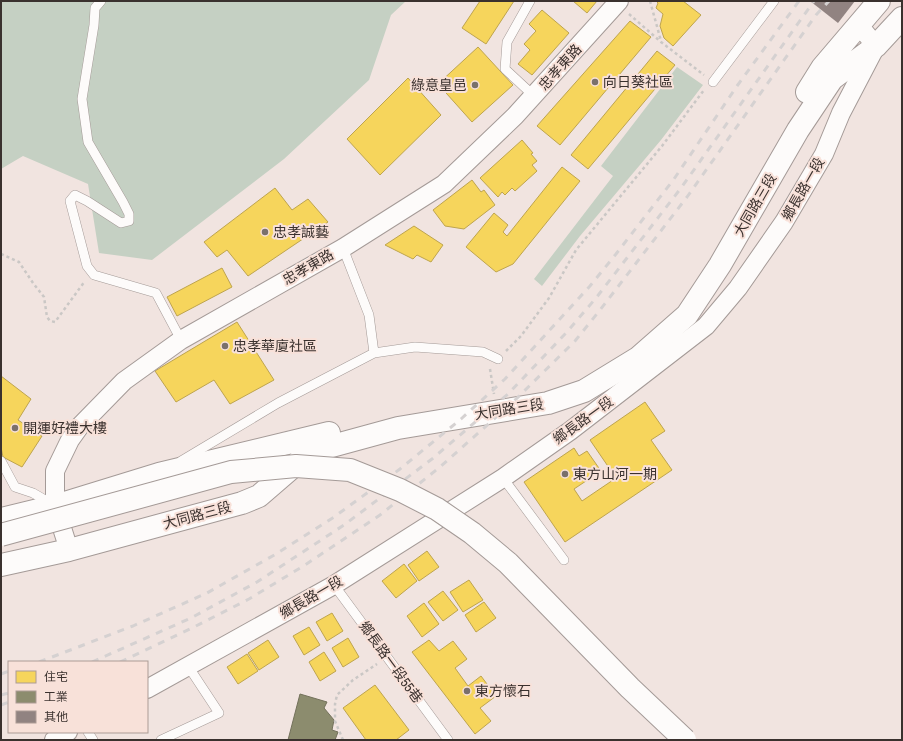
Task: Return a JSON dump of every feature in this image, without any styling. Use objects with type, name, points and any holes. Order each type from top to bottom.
[{"type":"main road","name":"大同路三段","points":[[1,519],[55,506],[159,474],[395,417],[540,393],[576,381],[634,346],[661,326],[682,302],[703,270],[822,68],[879,1]]},
{"type":"main road","name":"大同路三段","points":[[1,565],[69,550],[242,503],[259,496],[310,452],[398,428],[548,403],[584,391],[638,358],[687,315],[720,265],[798,130],[832,79],[876,46],[902,18]]},
{"type":"main road","points":[[1,535],[231,472],[296,466],[350,470],[400,490],[431,506],[472,533],[508,563],[630,688],[685,740]]},
{"type":"main road","points":[[1,546],[233,483],[271,477],[350,481],[380,493],[431,518],[481,555],[530,599],[669,740]]},
{"type":"street","name":"忠孝東路","points":[[69,550],[55,506],[55,471],[70,440],[80,426],[124,381],[181,340],[343,248],[444,184],[534,96],[618,2]]},
{"type":"street","points":[[858,24],[876,46]]},
{"type":"street","name":"鄉長路一段","points":[[148,688],[334,585],[502,478],[570,431],[706,326],[738,288],[784,222],[824,154],[841,113],[876,46]]},
{"type":"street","points":[[54,740],[66,733]]},
{"type":"lane","points":[[101,1],[95,8],[94,25],[82,99],[88,142],[123,202],[129,214],[129,222],[121,223],[87,201],[74,195],[70,201],[87,266],[94,275],[156,293],[181,340]]},
{"type":"lane","points":[[530,1],[507,42],[505,69],[534,96]]},
{"type":"lane","points":[[713,82],[774,1]]},
{"type":"lane","points":[[343,248],[369,315],[374,354]]},
{"type":"lane","points":[[159,474],[278,403],[374,354],[415,347],[483,352],[498,359]]},
{"type":"lane","points":[[1,461],[15,487],[33,493],[55,506]]},
{"type":"lane","points":[[502,478],[564,560]]},
{"type":"lane","name":"鄉長路一段55巷","points":[[334,585],[448,740]]},
{"type":"lane","points":[[161,740],[219,713],[188,666]]},
{"type":"path","points":[[650,1],[661,42]]},
{"type":"path","points":[[498,359],[521,336],[549,298],[576,250],[662,146],[704,90],[713,82],[661,42],[618,2]]},
{"type":"path","points":[[1,254],[19,262],[44,297],[47,317],[50,321],[55,322],[85,282],[94,275]]},
{"type":"path","points":[[483,352],[490,370],[496,401]]},
{"type":"path","points":[[342,740],[335,721],[334,704],[338,695],[353,680],[388,658]]},
{"type":"green space","points":[[1,1],[406,1],[391,15],[369,80],[284,159],[152,260],[99,253],[88,184],[23,156],[1,169]]},
{"type":"green space","points":[[677,67],[703,85],[661,140],[580,236],[542,286],[534,279],[613,176],[601,166]]},
{"type":"building: 住宅","name":"綠意皇邑","points":[[480,1],[514,1],[486,44],[462,28]]},
{"type":"building: 住宅","points":[[573,1],[597,1],[587,13]]},
{"type":"building: 住宅","points":[[656,1],[683,1],[701,15],[673,46],[664,38],[660,26],[663,14],[656,8],[658,3]]},
{"type":"building: 住宅","points":[[542,10],[569,33],[532,75],[518,64],[530,50],[524,44],[536,31],[529,24]]},
{"type":"building: 住宅","name":"向日葵社區","points":[[630,21],[651,37],[560,145],[537,126]]},
{"type":"building: 住宅","name":"綠意皇邑","points":[[478,47],[513,85],[472,122],[438,84]]},
{"type":"building: 住宅","name":"向日葵社區","points":[[657,51],[675,65],[588,169],[571,155]]},
{"type":"building: 住宅","points":[[408,78],[441,115],[380,175],[347,139]]},
{"type":"building: 住宅","points":[[522,140],[533,153],[531,154],[537,161],[532,165],[537,171],[515,191],[512,188],[505,195],[502,192],[498,197],[480,178]]},
{"type":"building: 住宅","points":[[562,167],[580,181],[513,264],[496,272],[466,247],[494,213],[508,225],[503,232],[507,236]]},
{"type":"building: 住宅","points":[[472,180],[481,192],[484,190],[495,205],[464,229],[445,226],[433,210]]},
{"type":"building: 住宅","name":"忠孝誠藝","points":[[275,188],[292,210],[308,199],[328,222],[248,276],[227,250],[217,257],[204,242]]},
{"type":"building: 住宅","points":[[414,226],[443,245],[431,262],[417,255],[413,259],[385,245]]},
{"type":"building: 住宅","points":[[222,268],[232,287],[177,316],[167,297]]},
{"type":"building: 住宅","name":"忠孝華廈社區","points":[[237,322],[274,380],[230,404],[214,380],[176,402],[155,371]]},
{"type":"building: 住宅","name":"開運好禮大樓","points":[[1,376],[31,399],[18,420],[42,436],[22,467],[3,457],[1,447]]},
{"type":"building: 住宅","name":"東方山河一期","points":[[645,402],[665,431],[651,440],[672,470],[565,542],[524,482],[574,448],[579,456],[587,451],[601,471],[574,489],[582,501],[616,478],[590,440]]},
{"type":"building: 住宅","points":[[427,551],[439,567],[419,581],[408,565]]},
{"type":"building: 住宅","points":[[404,564],[417,581],[396,598],[382,581]]},
{"type":"building: 住宅","points":[[469,580],[483,600],[463,612],[450,592]]},
{"type":"building: 住宅","points":[[443,591],[458,610],[443,621],[428,602]]},
{"type":"building: 住宅","points":[[484,602],[496,618],[476,632],[465,615]]},
{"type":"building: 住宅","points":[[424,603],[439,624],[422,637],[407,616]]},
{"type":"building: 住宅","points":[[332,613],[343,631],[327,641],[316,622]]},
{"type":"building: 住宅","points":[[309,627],[320,645],[304,655],[293,636]]},
{"type":"building: 住宅","points":[[348,638],[359,657],[343,667],[332,648]]},
{"type":"building: 住宅","points":[[268,640],[279,657],[259,670],[248,653]]},
{"type":"building: 住宅","name":"東方懷石","points":[[429,640],[439,651],[453,641],[467,659],[455,668],[468,686],[481,676],[496,696],[480,708],[491,721],[475,734],[412,652]]},
{"type":"building: 住宅","points":[[324,652],[336,671],[320,681],[309,662]]},
{"type":"building: 住宅","points":[[247,654],[258,671],[238,684],[227,667]]},
{"type":"building: 住宅","points":[[375,685],[409,730],[396,740],[366,740],[343,708]]},
{"type":"building: 工業","points":[[300,694],[327,702],[324,708],[334,720],[332,730],[338,732],[335,740],[288,740]]},
{"type":"building: 其他","points":[[810,1],[855,1],[838,23]]},
{"type":"railway","points":[[42,661],[133,626],[207,593],[276,554],[334,517],[400,469],[461,419],[505,379],[590,286],[616,254],[674,179],[737,86],[799,1]]},
{"type":"railway","points":[[94,661],[191,618],[257,582],[344,525],[432,459],[508,394],[566,333],[596,298],[681,188],[814,1]]},
{"type":"railway","points":[[122,661],[249,599],[305,565],[380,515],[440,467],[512,403],[575,341],[600,310],[687,197],[816,15],[829,1]]},
{"type":"railway","points":[[1,674],[8,671]]},
{"type":"railway","points":[[1,695],[8,693]]},
{"type":"railway","points":[[1,705],[8,702]]},
{"type":"place","name":"向日葵社區","points":[[595,82]]},
{"type":"place","name":"綠意皇邑","points":[[475,85]]},
{"type":"place","name":"忠孝誠藝","points":[[265,232]]},
{"type":"place","name":"忠孝華廈社區","points":[[225,346]]},
{"type":"place","name":"開運好禮大樓","points":[[15,428]]},
{"type":"place","name":"東方山河一期","points":[[565,474]]},
{"type":"place","name":"東方懷石","points":[[467,691]]}]
